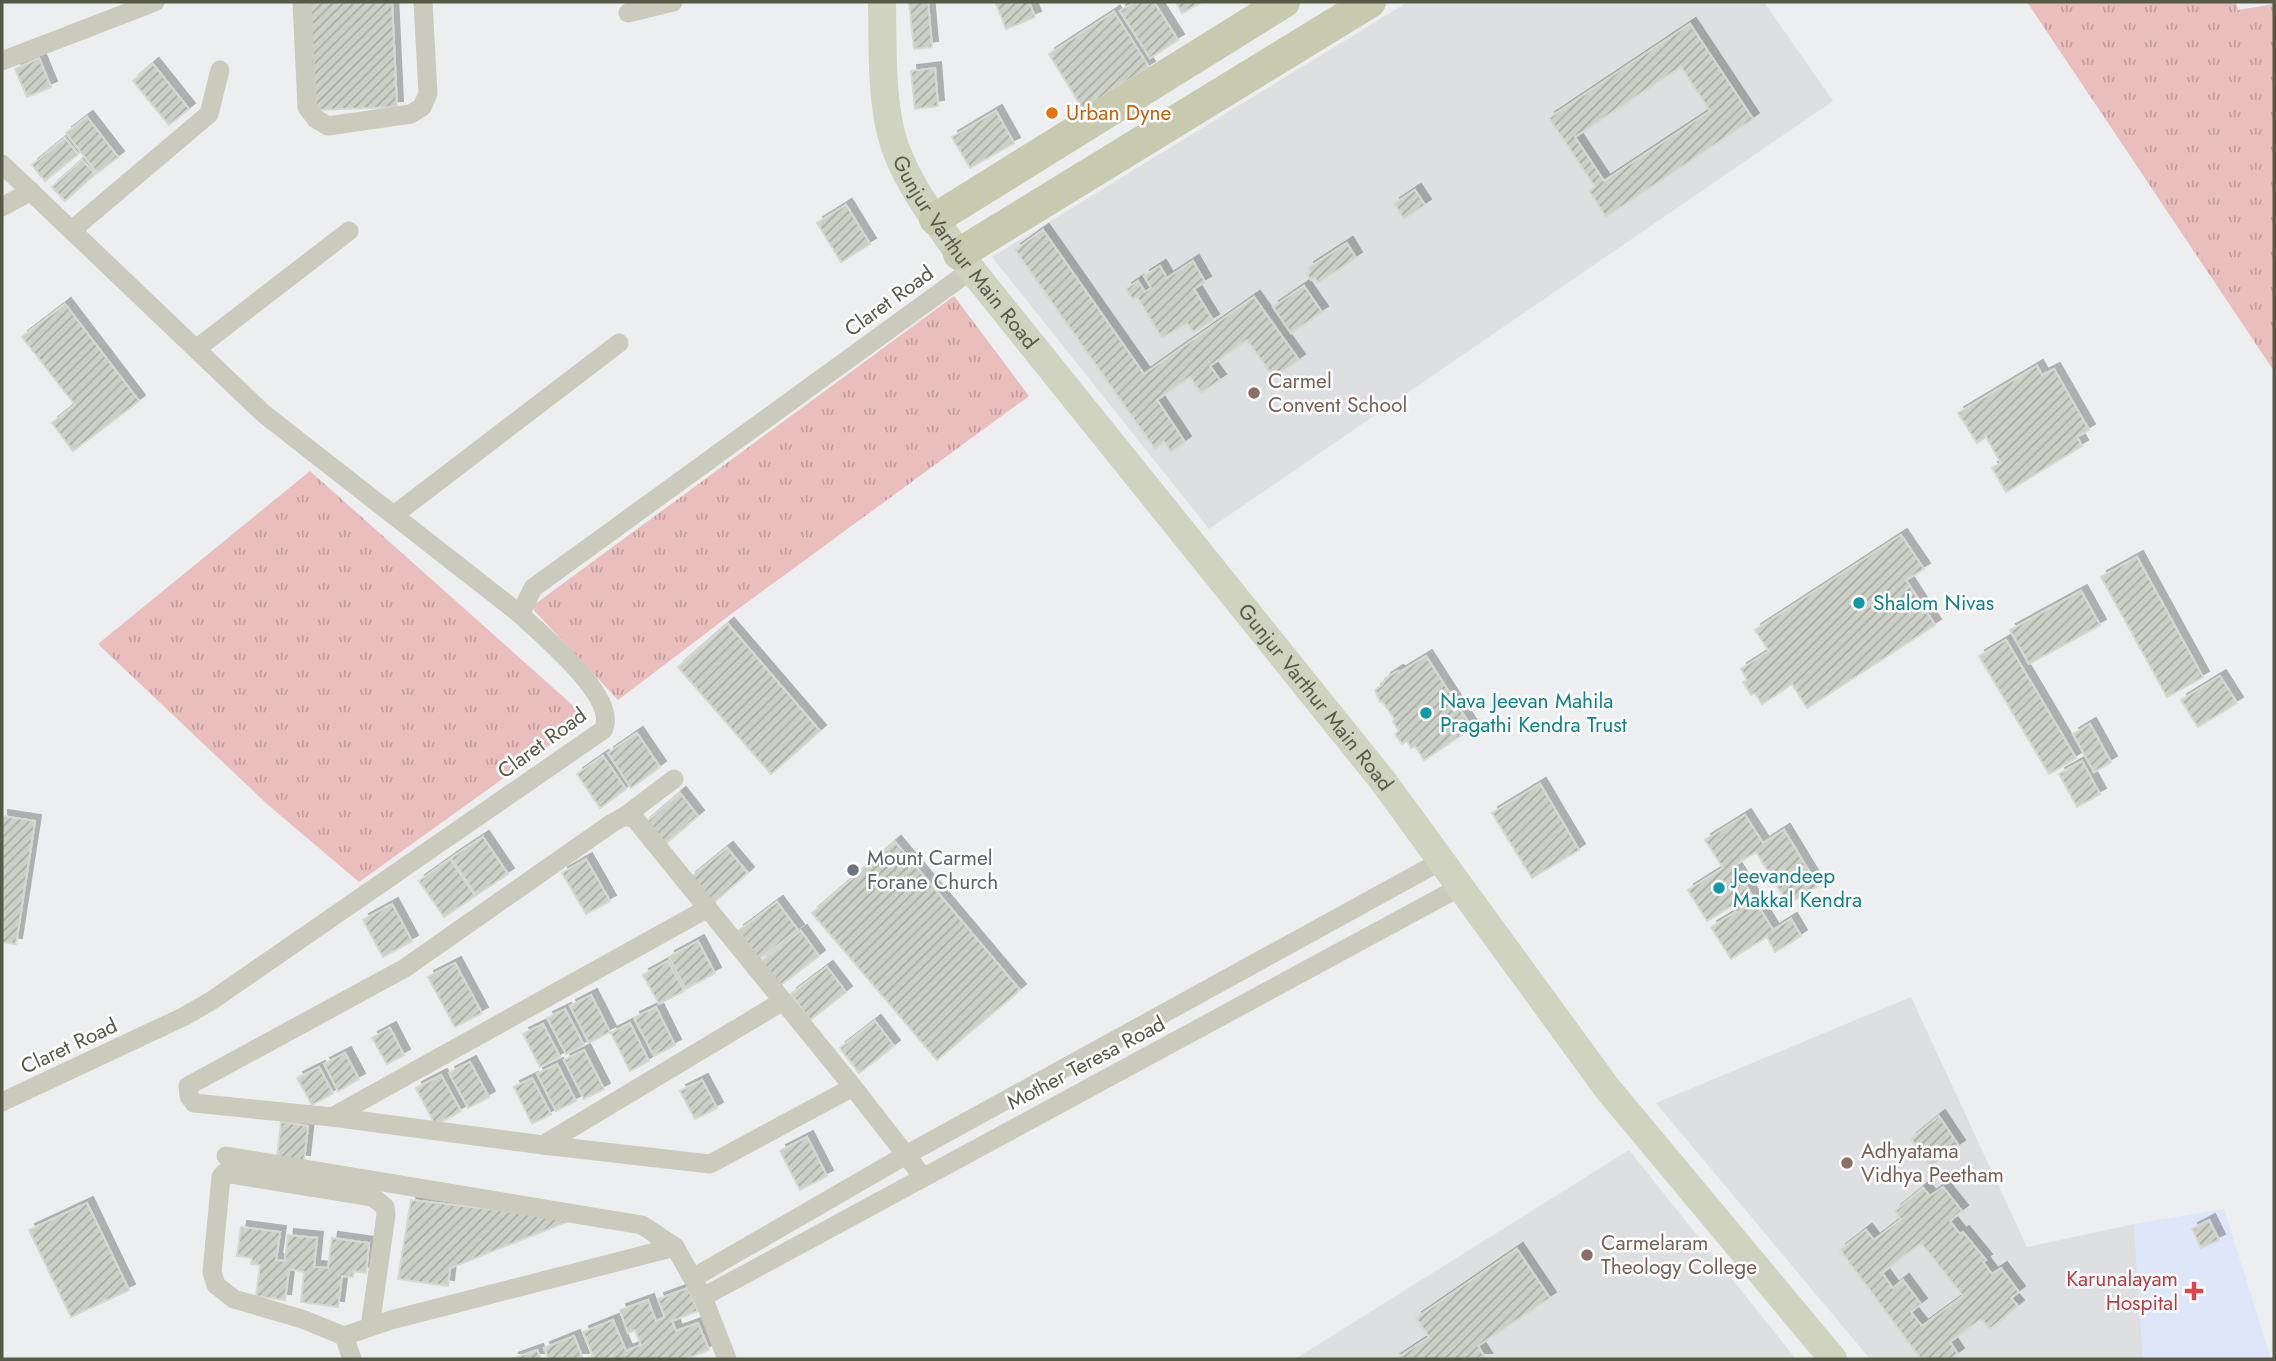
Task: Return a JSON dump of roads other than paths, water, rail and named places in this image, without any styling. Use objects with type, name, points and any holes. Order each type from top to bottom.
[{"type":"main road","name":"Gunjur Varthur Main Road","points":[[882,2],[886,104],[897,151],[935,219],[965,262],[1383,781],[1607,1088],[1833,1359]]},
{"type":"main road","points":[[935,219],[1284,2]]},
{"type":"main road","points":[[965,262],[1370,2]]},
{"type":"street","points":[[2,61],[155,2]]},
{"type":"street","points":[[302,2],[307,107],[316,119],[328,126],[411,114],[422,107],[428,94],[424,2]]},
{"type":"street","points":[[628,13],[673,2]]},
{"type":"street","points":[[72,230],[209,114],[220,70]]},
{"type":"street","points":[[2,164],[264,414],[520,614]]},
{"type":"street","points":[[2,207],[31,191]]},
{"type":"street","points":[[196,349],[349,231]]},
{"type":"street","name":"Claret Road","points":[[2,1102],[201,1007],[603,730],[607,716],[597,691],[520,614],[533,588],[965,262]]},
{"type":"street","points":[[394,515],[619,343]]},
{"type":"street","points":[[674,779],[625,816],[612,822],[405,968],[188,1086],[189,1096],[194,1103],[332,1116],[542,1145],[710,1164],[853,1087]]},
{"type":"street","points":[[625,816],[635,819],[923,1177]]},
{"type":"street","name":"Mother Teresa Road","points":[[693,1278],[906,1155],[1441,861]]},
{"type":"street","name":"Mother Teresa Road","points":[[703,1297],[1460,887]]},
{"type":"street","points":[[332,1116],[708,908]]},
{"type":"street","points":[[542,1145],[783,1001]]},
{"type":"street","points":[[226,1156],[642,1225],[675,1247],[703,1297],[727,1359]]},
{"type":"street","points":[[370,1327],[385,1207],[373,1197],[225,1173],[221,1177],[212,1272],[216,1285],[234,1299],[302,1319],[344,1336],[675,1247]]},
{"type":"street","points":[[344,1336],[352,1359]]},
{"type":"place","name":"Urban Dyne","points":[[1052,113]]},
{"type":"place","name":"Carmel Convent School","points":[[1254,393]]},
{"type":"place","name":"Shalom Nivas","points":[[1859,603]]},
{"type":"place","name":"Nava Jeevan Mahila Pragathi Kendra Trust","points":[[1426,713]]},
{"type":"place","name":"Mount Carmel Forane Church","points":[[853,870]]},
{"type":"place","name":"Jeevandeep Makkal Kendra","points":[[1719,888]]},
{"type":"place","name":"Adhyatama Vidhya Peetham","points":[[1847,1163]]},
{"type":"place","name":"Carmelaram Theology College","points":[[1587,1255]]},
{"type":"place","name":"Karunalayam Hospital","points":[[2194,1291]]}]
